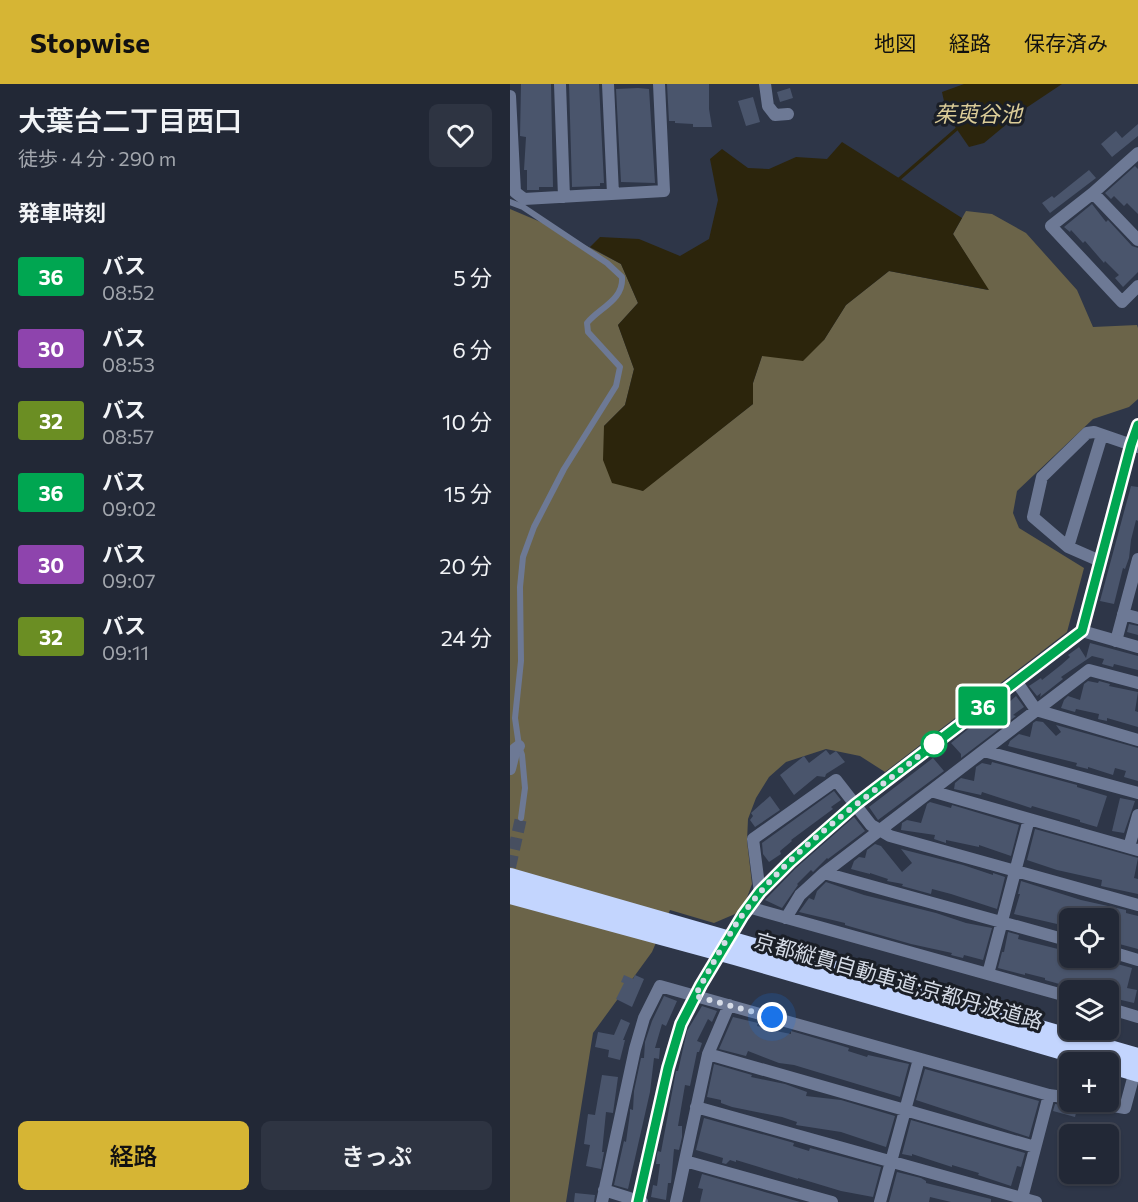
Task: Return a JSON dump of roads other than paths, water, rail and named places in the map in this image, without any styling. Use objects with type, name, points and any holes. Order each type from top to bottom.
[{"type":"highway","name":"京都縦貫自動車道;京都丹波道路","points":[[510,877],[1138,1057]]},
{"type":"highway","name":"京都縦貫自動車道;京都丹波道路","points":[[510,895],[735,956],[1066,1052]]},
{"type":"highway","points":[[1119,1067],[1138,1073]]},
{"type":"street","points":[[560,84],[564,197]]},
{"type":"street","points":[[608,84],[614,194]]},
{"type":"street","points":[[510,96],[515,192],[524,199],[664,191],[659,84]]},
{"type":"street","points":[[765,84],[768,106],[775,115],[788,114]]},
{"type":"street","points":[[1138,153],[1051,226],[1122,302],[1138,286]]},
{"type":"street","points":[[1093,193],[1138,240]]},
{"type":"street","points":[[1059,1096],[729,1005],[698,991],[660,986],[644,1018],[635,1049],[603,1196],[640,1202],[668,1068],[681,1024],[698,991],[745,911],[760,892],[790,862],[856,804],[1082,631],[1138,425]]},
{"type":"street","points":[[1100,561],[1068,547],[1033,517],[1042,477],[1087,433],[1094,432],[1134,446]]},
{"type":"street","points":[[1068,547],[1102,435]]},
{"type":"street","points":[[1116,641],[1138,560]]},
{"type":"street","points":[[1123,614],[1138,618]]},
{"type":"street","points":[[1082,631],[1138,647]]},
{"type":"street","points":[[786,918],[800,896],[824,873],[1089,670],[1138,683]]},
{"type":"street","points":[[1016,681],[1036,710],[1138,740]]},
{"type":"street","points":[[510,769],[515,749],[519,746]]},
{"type":"street","points":[[984,751],[1138,793]]},
{"type":"street","points":[[760,892],[753,839],[836,780],[871,825],[890,836],[1138,905]]},
{"type":"street","points":[[931,791],[1133,848],[1138,815]]},
{"type":"street","points":[[988,975],[1029,819]]},
{"type":"street","points":[[824,873],[1059,937]]},
{"type":"street","points":[[745,911],[786,918],[1059,995]]},
{"type":"street","points":[[1119,954],[1138,960]]},
{"type":"street","points":[[676,1202],[708,1054],[729,1005]]},
{"type":"street","points":[[1119,1011],[1138,1016]]},
{"type":"street","points":[[708,1054],[1035,1147]]},
{"type":"street","points":[[880,1202],[919,1059]]},
{"type":"street","points":[[1119,1107],[1125,1108],[1128,1102],[1138,1061]]},
{"type":"street","points":[[1021,1200],[1049,1095]]},
{"type":"street","points":[[696,1107],[1021,1200],[1036,1202]]},
{"type":"street","points":[[685,1161],[832,1202]]},
{"type":"lane","points":[[510,202],[523,207],[607,263],[621,277],[622,285],[617,297],[587,323],[588,332],[620,367],[616,386],[564,469],[534,527],[523,557],[520,587],[520,661],[515,718],[522,754],[525,788],[521,818]]},
{"type":"water","name":"茱萸谷池","points":[[964,84],[1062,84],[1026,108],[984,143],[969,147],[947,115],[942,92]]},
{"type":"water","points":[[842,142],[962,218],[953,234],[989,290],[889,271],[846,305],[824,340],[803,361],[762,356],[753,383],[753,404],[643,491],[612,483],[603,460],[604,426],[625,405],[634,369],[618,325],[638,303],[621,264],[590,247],[600,237],[639,239],[680,256],[709,239],[718,200],[710,159],[722,149],[748,168],[769,169],[796,157],[827,159]]},
{"type":"waterway","points":[[898,180],[959,127]]},
{"type":"tunnel","points":[[510,867],[521,818]]}]
